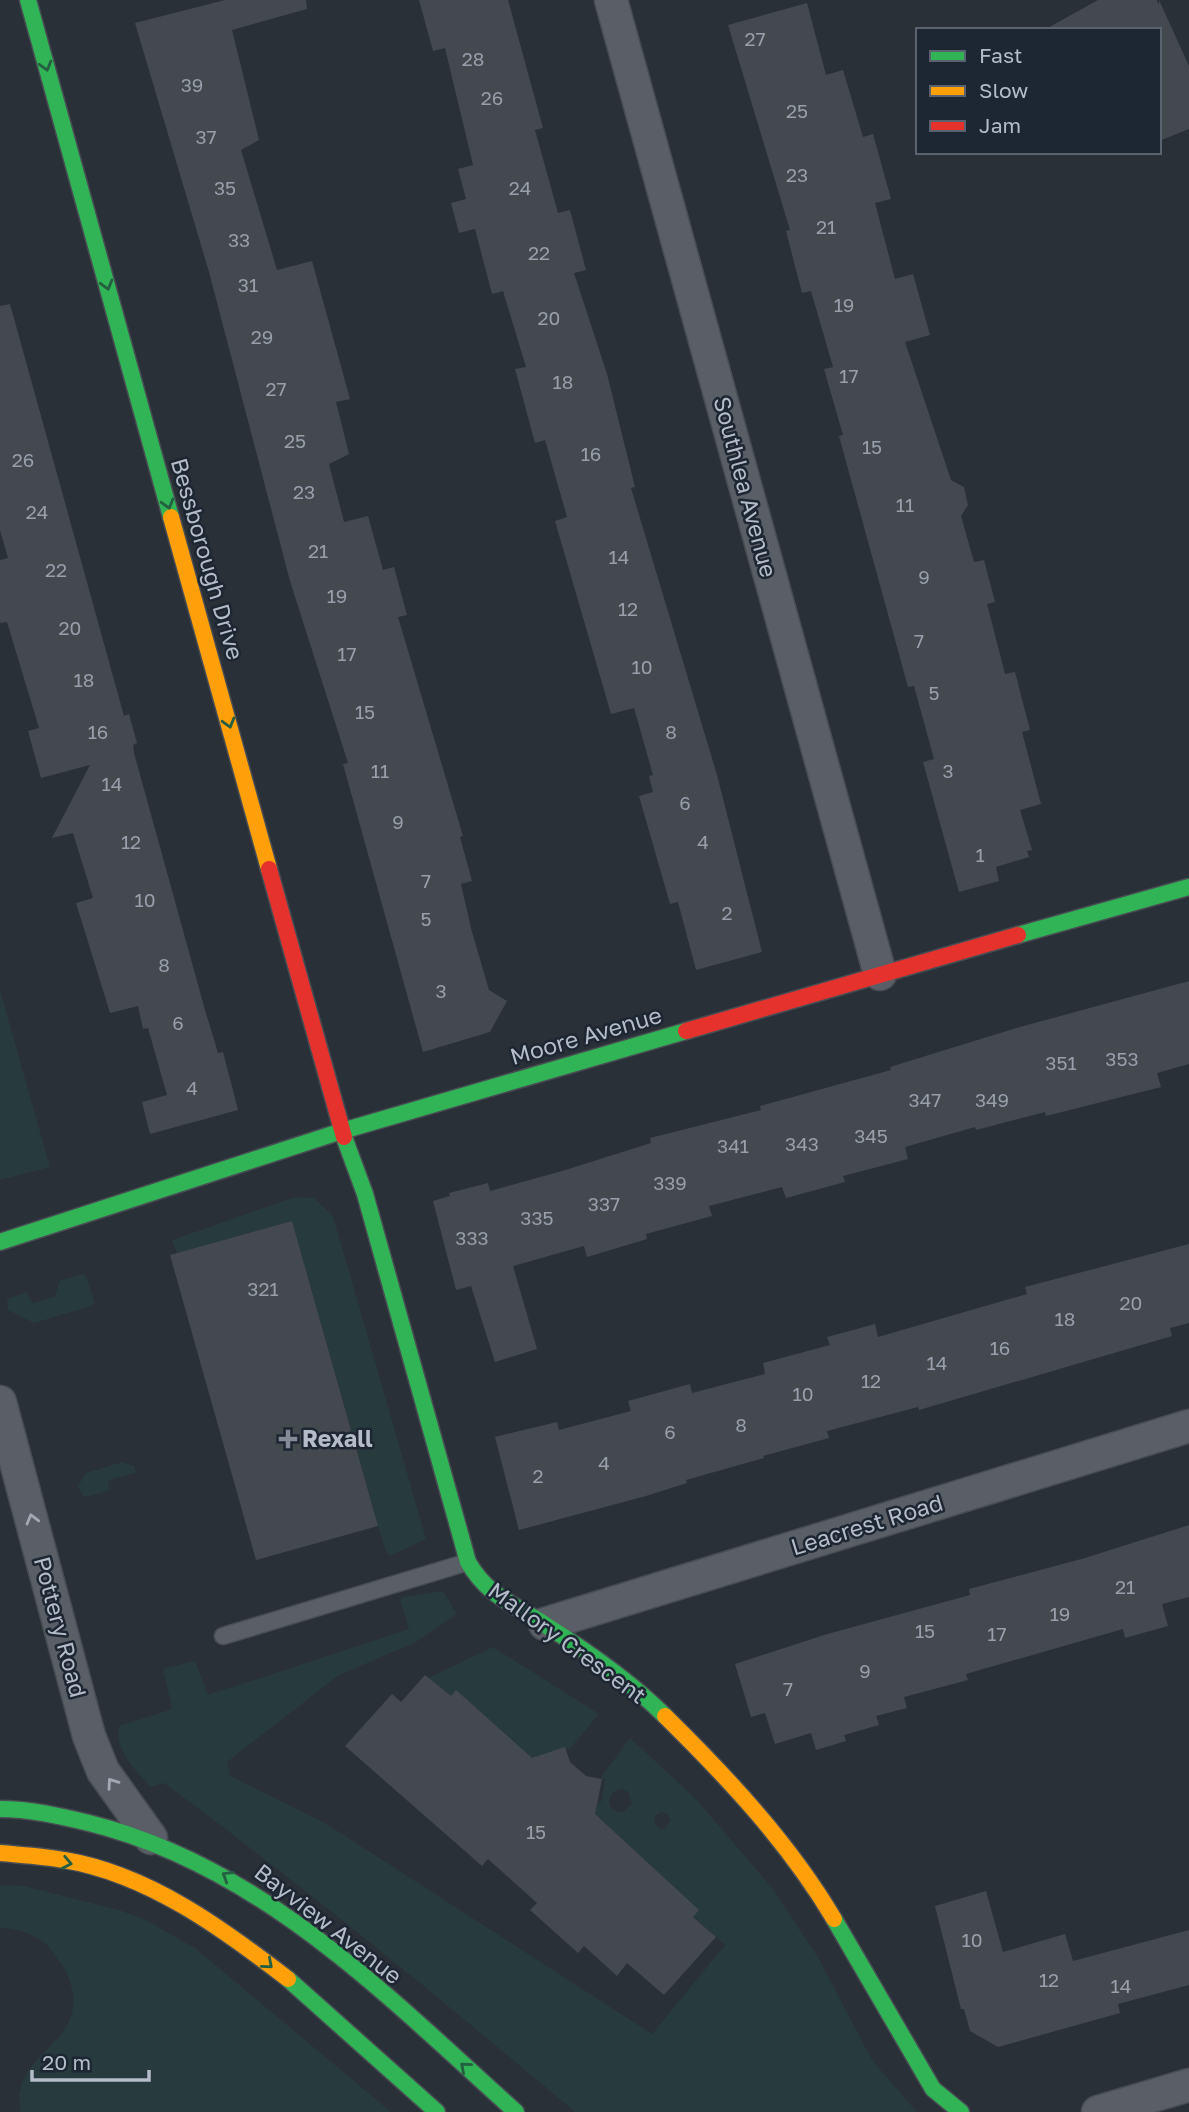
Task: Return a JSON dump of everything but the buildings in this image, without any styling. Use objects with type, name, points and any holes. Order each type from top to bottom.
[{"type":"street","name":"Bessborough Drive","points":[[28,0],[342,1131]]},
{"type":"street","name":"Southlea Avenue","points":[[611,0],[880,974]]},
{"type":"street","name":"Moore Avenue","points":[[0,1242],[342,1131],[1189,887]]},
{"type":"street","name":"Mallory Crescent","points":[[342,1131],[365,1195],[468,1562],[476,1576],[497,1598],[545,1624],[610,1669],[659,1710],[715,1765],[765,1822],[827,1908],[933,2089],[961,2112]]},
{"type":"street","name":"Pottery Road","points":[[0,1402],[89,1736],[103,1771],[151,1838]]},
{"type":"street","name":"Leacrest Road","points":[[545,1624],[1189,1426]]},
{"type":"street","name":"Bayview Avenue","points":[[0,1809],[82,1820],[151,1838],[221,1871],[283,1913],[342,1959],[516,2112]]},
{"type":"street","points":[[0,1853],[71,1862],[130,1880],[173,1900],[240,1939],[437,2112]]},
{"type":"street","points":[[1098,2112],[1189,2085]]},
{"type":"lane","points":[[223,1636],[468,1562]]},
{"type":"green space","points":[[0,990],[50,1167],[0,1180]]},
{"type":"green space","points":[[295,1197],[314,1198],[333,1216],[426,1539],[390,1556],[386,1552],[378,1526],[292,1221],[177,1253],[172,1240]]},
{"type":"green space","points":[[85,1274],[95,1303],[91,1306],[34,1323],[8,1310],[7,1299],[27,1292],[32,1303],[55,1297],[60,1280]]},
{"type":"green space","points":[[122,1462],[134,1466],[136,1473],[108,1480],[110,1490],[86,1497],[82,1495],[78,1486],[86,1473]]},
{"type":"green space","points":[[443,1591],[457,1614],[416,1642],[339,1675],[227,1762],[230,1776],[325,1823],[652,2034],[725,1945],[600,1833],[607,1825],[592,1813],[595,1801],[601,1802],[605,1780],[601,1777],[630,1738],[695,1798],[772,1888],[819,1959],[872,2060],[917,2112],[575,2112],[372,1944],[217,1822],[164,1783],[151,1787],[127,1759],[118,1735],[119,1726],[172,1709],[163,1669],[195,1661],[208,1695],[409,1629],[400,1600],[402,1597]],"holes":[[[623,1789],[629,1793],[632,1804],[624,1812],[611,1808],[609,1802],[613,1792]],[[660,1812],[666,1813],[671,1819],[665,1829],[654,1824],[655,1816]]]},
{"type":"green space","points":[[493,1647],[599,1714],[569,1750],[567,1748],[547,1756],[540,1778],[428,1678]]},
{"type":"green space","points":[[0,1885],[24,1886],[119,1910],[146,1920],[195,1948],[391,2112],[21,2112],[19,2093],[26,2076],[65,2028],[71,2015],[73,1999],[66,1972],[48,1946],[29,1934],[0,1928]]},
{"type":"traffic: fast","points":[[28,0],[171,517]]},
{"type":"traffic: fast","points":[[1018,935],[1189,887]]},
{"type":"traffic: fast","points":[[0,1242],[342,1131],[686,1031]]},
{"type":"traffic: fast","points":[[344,1137],[365,1194],[468,1562],[494,1592],[593,1657],[638,1691],[665,1716]]},
{"type":"traffic: fast","points":[[0,1809],[56,1815],[89,1823],[152,1843],[211,1870],[266,1903],[319,1940],[420,2024],[516,2112]]},
{"type":"traffic: fast","points":[[834,1919],[933,2089],[961,2112]]},
{"type":"traffic: fast","points":[[288,1979],[437,2112]]},
{"type":"traffic: slow","points":[[171,517],[269,869]]},
{"type":"traffic: slow","points":[[665,1716],[777,1837],[834,1919]]},
{"type":"traffic: slow","points":[[0,1853],[64,1860],[125,1877],[183,1906],[288,1979]]},
{"type":"traffic: jam","points":[[269,869],[344,1137]]},
{"type":"traffic: jam","points":[[686,1031],[1018,935]]},
{"type":"place","name":"Rexall","points":[[288,1439]]}]
